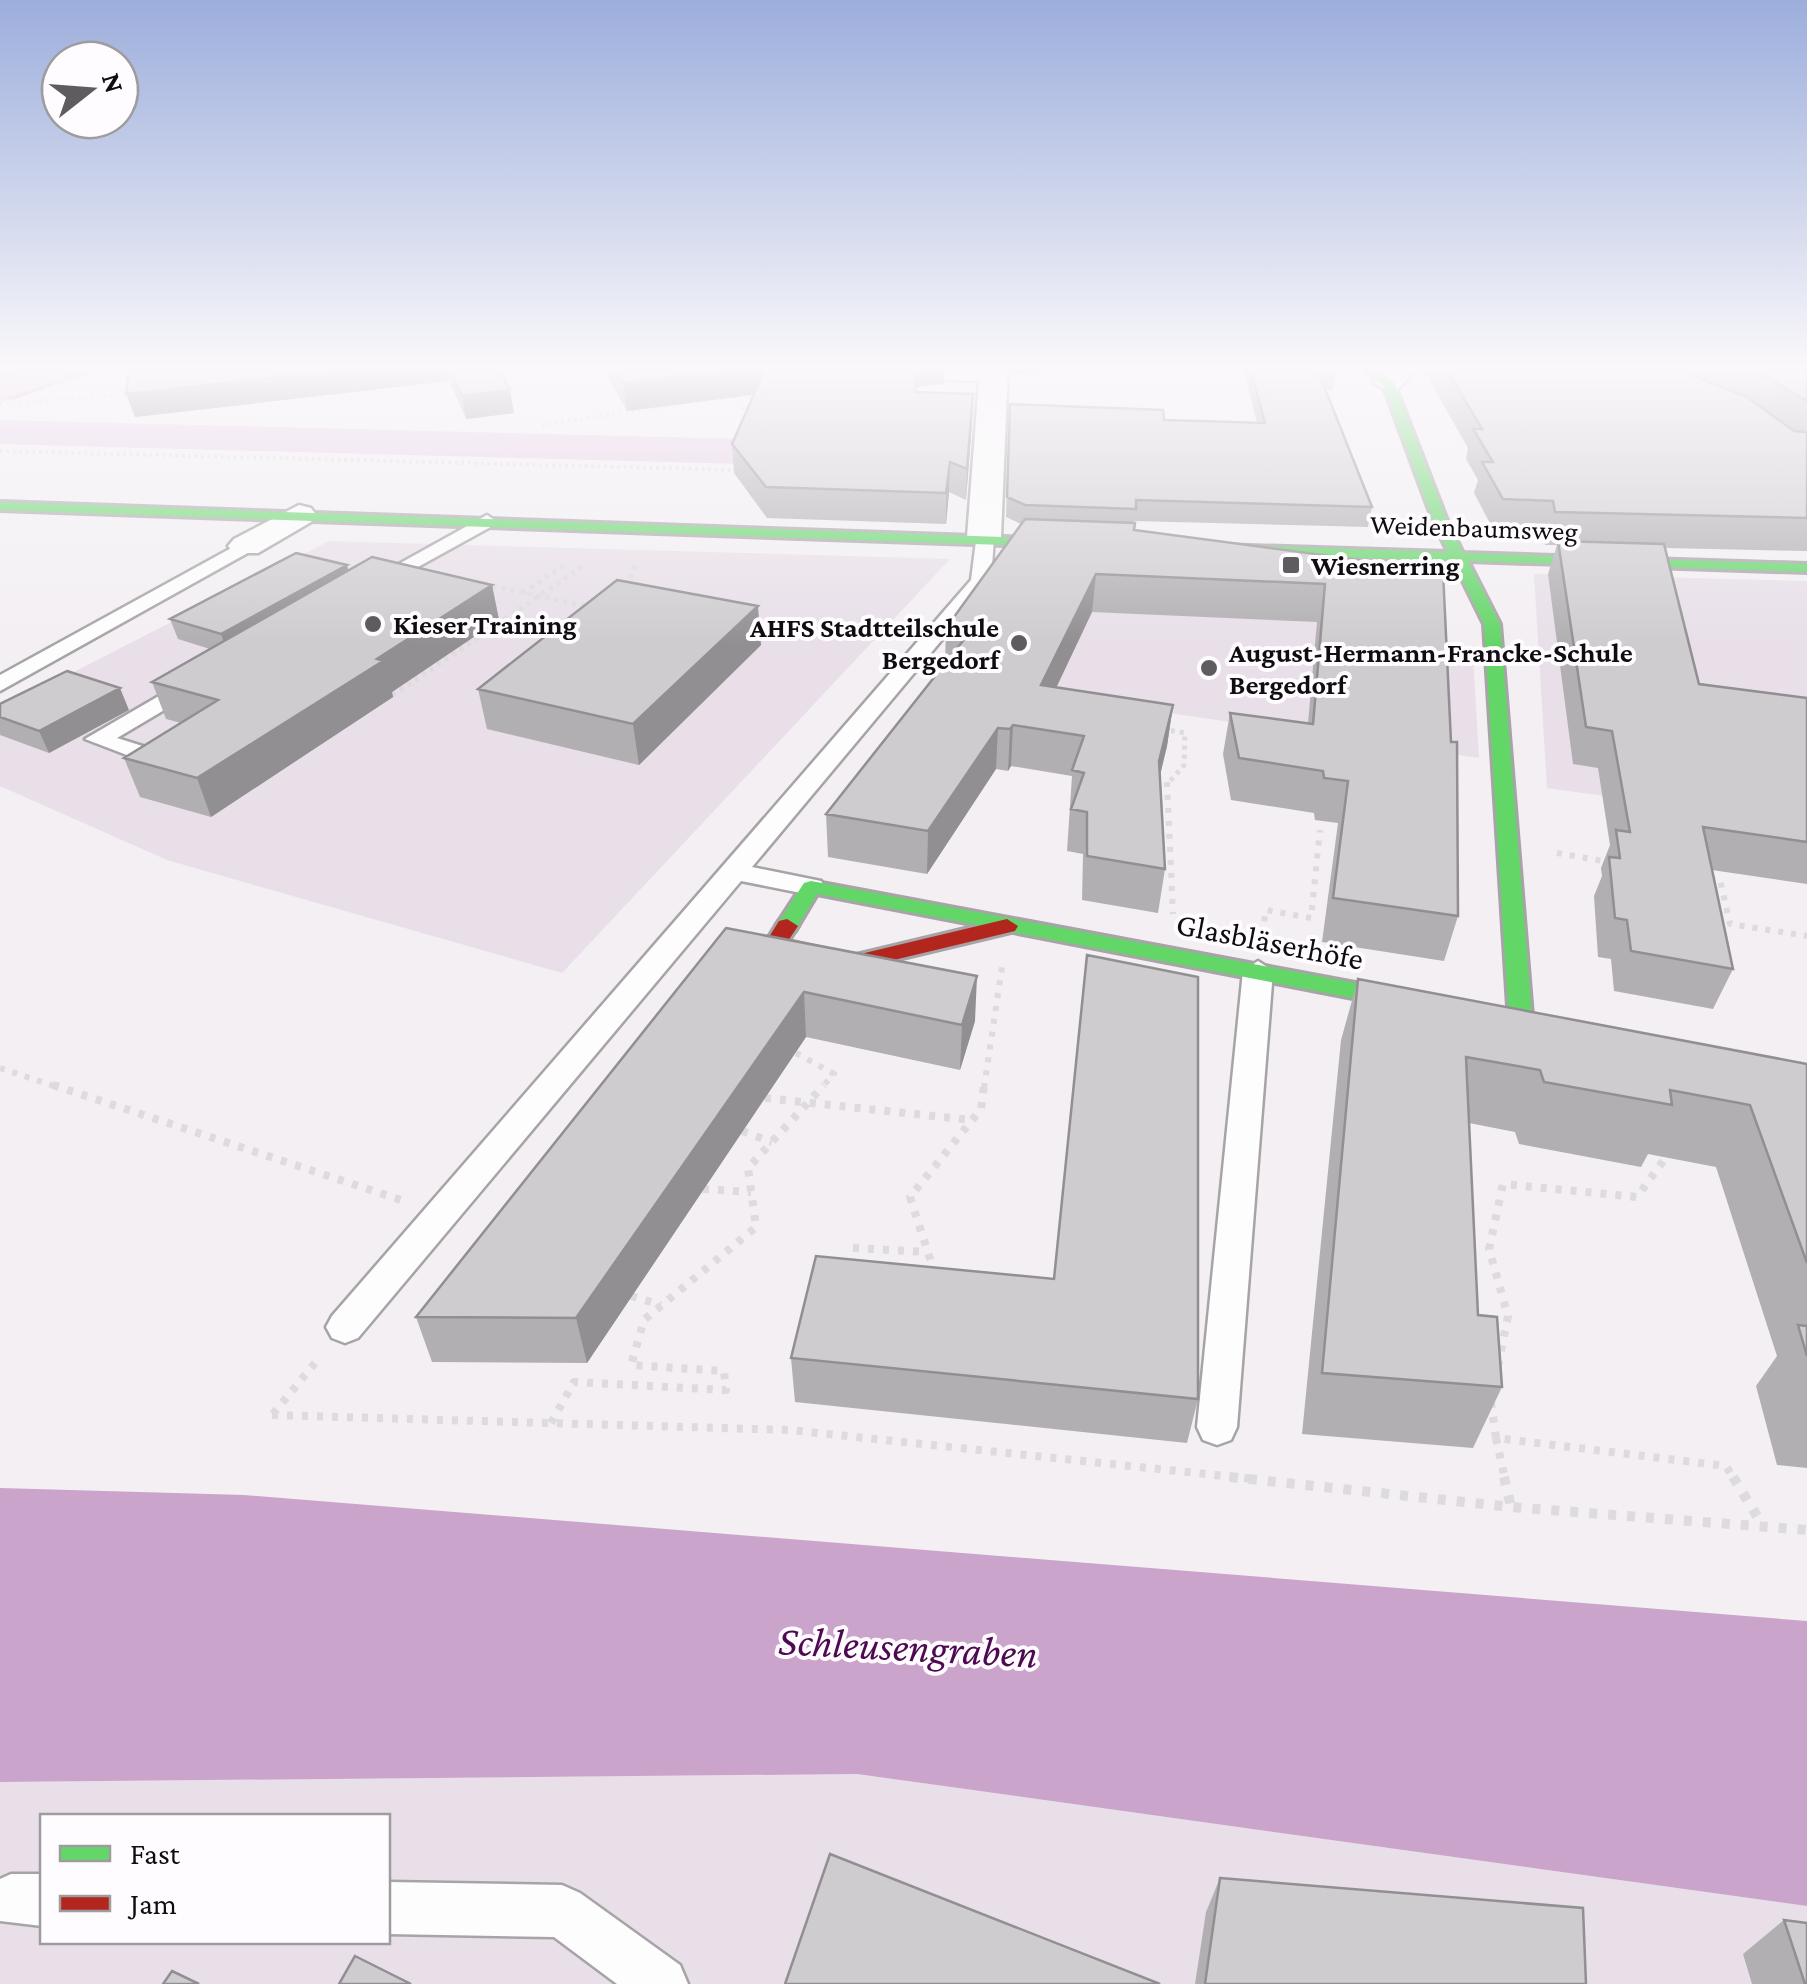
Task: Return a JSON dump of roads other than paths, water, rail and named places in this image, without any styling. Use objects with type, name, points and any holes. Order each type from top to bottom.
[{"type":"street","points":[[984,537],[988,460]]},
{"type":"street","points":[[1419,460],[1456,557],[1492,624],[1512,1020],[1612,1038]]},
{"type":"street","points":[[0,506],[984,537],[1106,545]]},
{"type":"street","points":[[246,546],[299,515]]},
{"type":"street","name":"Weidenbaumsweg","points":[[1198,548],[1251,540],[1456,557],[1807,568]]},
{"type":"street","name":"Glasbläserhöfe","points":[[1007,926],[852,963],[775,946],[811,888],[1450,1008]]},
{"type":"lane","points":[[344,600],[486,521]]},
{"type":"lane","points":[[346,1326],[980,581],[984,537]]},
{"type":"lane","points":[[0,684],[246,546]]},
{"type":"lane","points":[[162,760],[97,739],[208,676]]},
{"type":"lane","points":[[732,871],[811,888]]},
{"type":"lane","points":[[1217,1427],[1258,971]]},
{"type":"lane","points":[[390,1908],[562,1911],[660,1984]]},
{"type":"water","name":"Schleusengraben","points":[[0,1488],[244,1495],[1807,1621],[1807,1906],[857,1774],[0,1782]]},
{"type":"place","name":"Wiesnerring","points":[[1291,565]]},
{"type":"place","name":"Kieser Training","points":[[373,624]]},
{"type":"place","name":"AHFS Stadtteilschule Bergedorf","points":[[1019,643]]},
{"type":"place","name":"August-Hermann-Francke-Schule Bergedorf","points":[[1209,668]]}]
